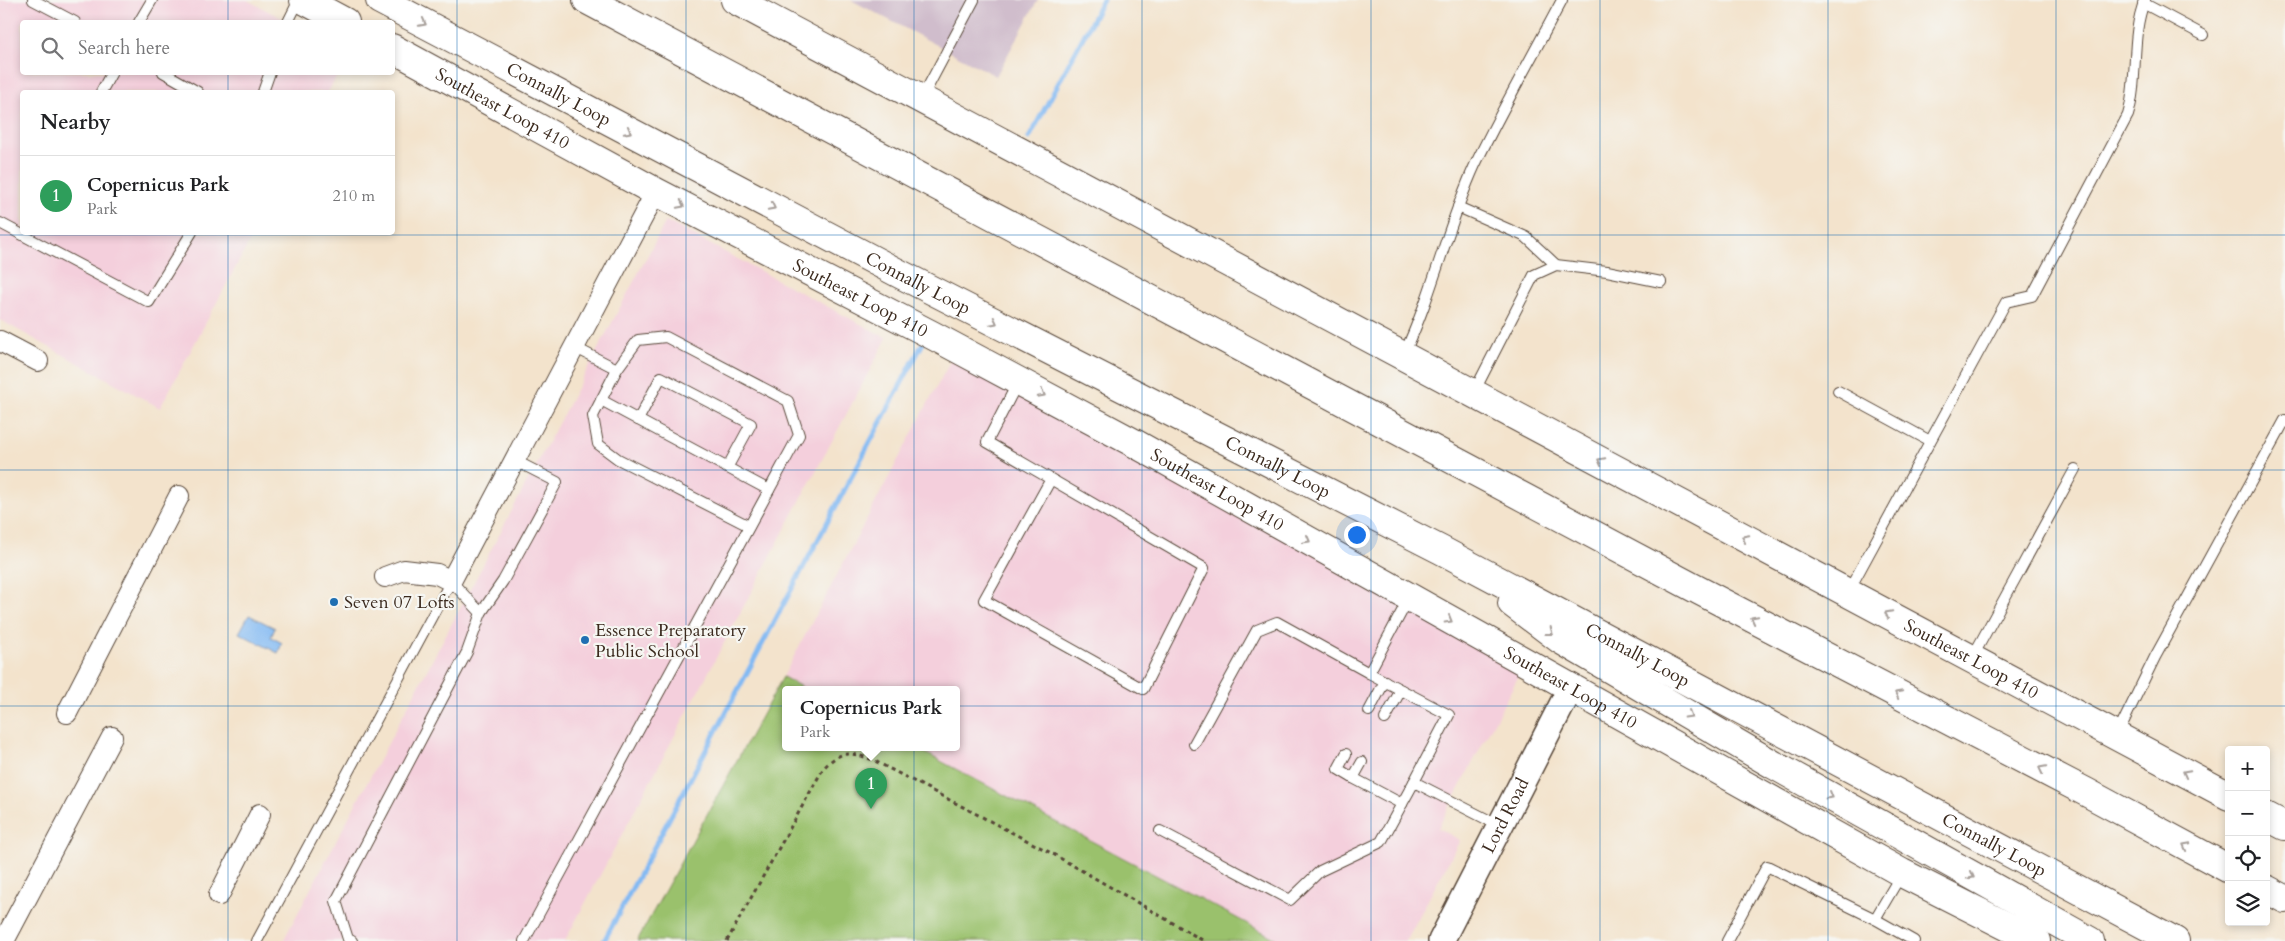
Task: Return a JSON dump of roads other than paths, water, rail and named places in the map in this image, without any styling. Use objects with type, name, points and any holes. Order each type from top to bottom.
[{"type":"main road","points":[[304,0],[341,20]]},
{"type":"main road","name":"Connally Loop","points":[[380,0],[900,274],[1441,550],[2175,941]]},
{"type":"main road","points":[[587,0],[1674,577],[2225,867]]},
{"type":"main road","name":"Southeast Loop 410","points":[[735,0],[2225,794]]},
{"type":"main road","name":"Southeast Loop 410","points":[[395,50],[656,192],[1136,444],[1570,689],[1902,873],[2036,941]]},
{"type":"main road","points":[[1441,550],[1561,640],[1774,765],[2090,941]]},
{"type":"main road","points":[[2270,818],[2285,826]]},
{"type":"main road","points":[[2270,891],[2285,899]]},
{"type":"street","points":[[386,577],[404,570],[437,574],[451,581],[656,192]]},
{"type":"street","points":[[0,341],[38,361]]},
{"type":"street","points":[[66,713],[179,496]]},
{"type":"street","name":"Lord Road","points":[[1441,941],[1570,689]]},
{"type":"street","points":[[4,941],[112,737]]},
{"type":"street","points":[[219,895],[260,814]]},
{"type":"lane","points":[[33,0],[71,20]]},
{"type":"lane","points":[[140,20],[152,0]]},
{"type":"lane","points":[[289,20],[299,0]]},
{"type":"lane","points":[[921,99],[974,0]]},
{"type":"lane","points":[[1403,355],[1416,328],[1458,208],[1475,166],[1562,0]]},
{"type":"lane","points":[[1847,592],[2006,302],[2032,296],[2128,116],[2133,100],[2139,21],[2144,2],[2203,35]]},
{"type":"lane","points":[[102,90],[110,75]]},
{"type":"lane","points":[[264,90],[269,75]]},
{"type":"lane","points":[[181,77],[196,90]]},
{"type":"lane","points":[[1458,208],[1526,237],[1556,265]]},
{"type":"lane","points":[[0,223],[20,232]]},
{"type":"lane","points":[[26,235],[149,302],[190,235]]},
{"type":"lane","points":[[1474,393],[1534,275],[1556,265],[1661,282]]},
{"type":"lane","points":[[524,941],[799,435],[788,400],[666,337],[638,340],[617,369],[593,416],[598,444],[618,458],[749,526]]},
{"type":"lane","points":[[574,348],[617,369]]},
{"type":"lane","points":[[638,420],[661,377],[751,424],[727,468]]},
{"type":"lane","points":[[1018,381],[987,442],[1051,479],[1204,568],[1143,689],[984,600],[1051,479]]},
{"type":"lane","points":[[1838,391],[1930,441]]},
{"type":"lane","points":[[601,400],[769,490]]},
{"type":"lane","points":[[2117,736],[2155,657],[2285,420]]},
{"type":"lane","points":[[352,941],[348,939],[336,901],[467,652],[481,613],[503,581],[557,482],[514,460]]},
{"type":"lane","points":[[1971,659],[2075,469]]},
{"type":"lane","points":[[257,941],[451,581],[481,613]]},
{"type":"lane","points":[[1369,673],[1410,597]]},
{"type":"lane","points":[[1160,832],[1290,900],[1320,871],[1381,842],[1449,715],[1277,622],[1257,630],[1194,744]]},
{"type":"lane","points":[[1369,711],[1385,681]]},
{"type":"lane","points":[[1385,719],[1402,690]]},
{"type":"lane","points":[[1346,754],[1338,769],[1402,804]]},
{"type":"lane","points":[[1353,778],[1362,762]]},
{"type":"lane","points":[[1414,782],[1501,826]]},
{"type":"lane","points":[[1727,941],[1767,866],[1875,919],[1914,941]]},
{"type":"lane","points":[[1875,919],[1902,873]]},
{"type":"water","points":[[249,615],[275,628],[271,637],[282,643],[278,653],[239,633]]},
{"type":"waterway","points":[[1029,138],[1103,0]]},
{"type":"waterway","points":[[604,941],[924,341]]},
{"type":"place","name":"Seven 07 Lofts","points":[[334,602]]},
{"type":"place","name":"Essence Preparatory Public School","points":[[585,640]]},
{"type":"place","name":"Copernicus Park","points":[[871,809]]}]
